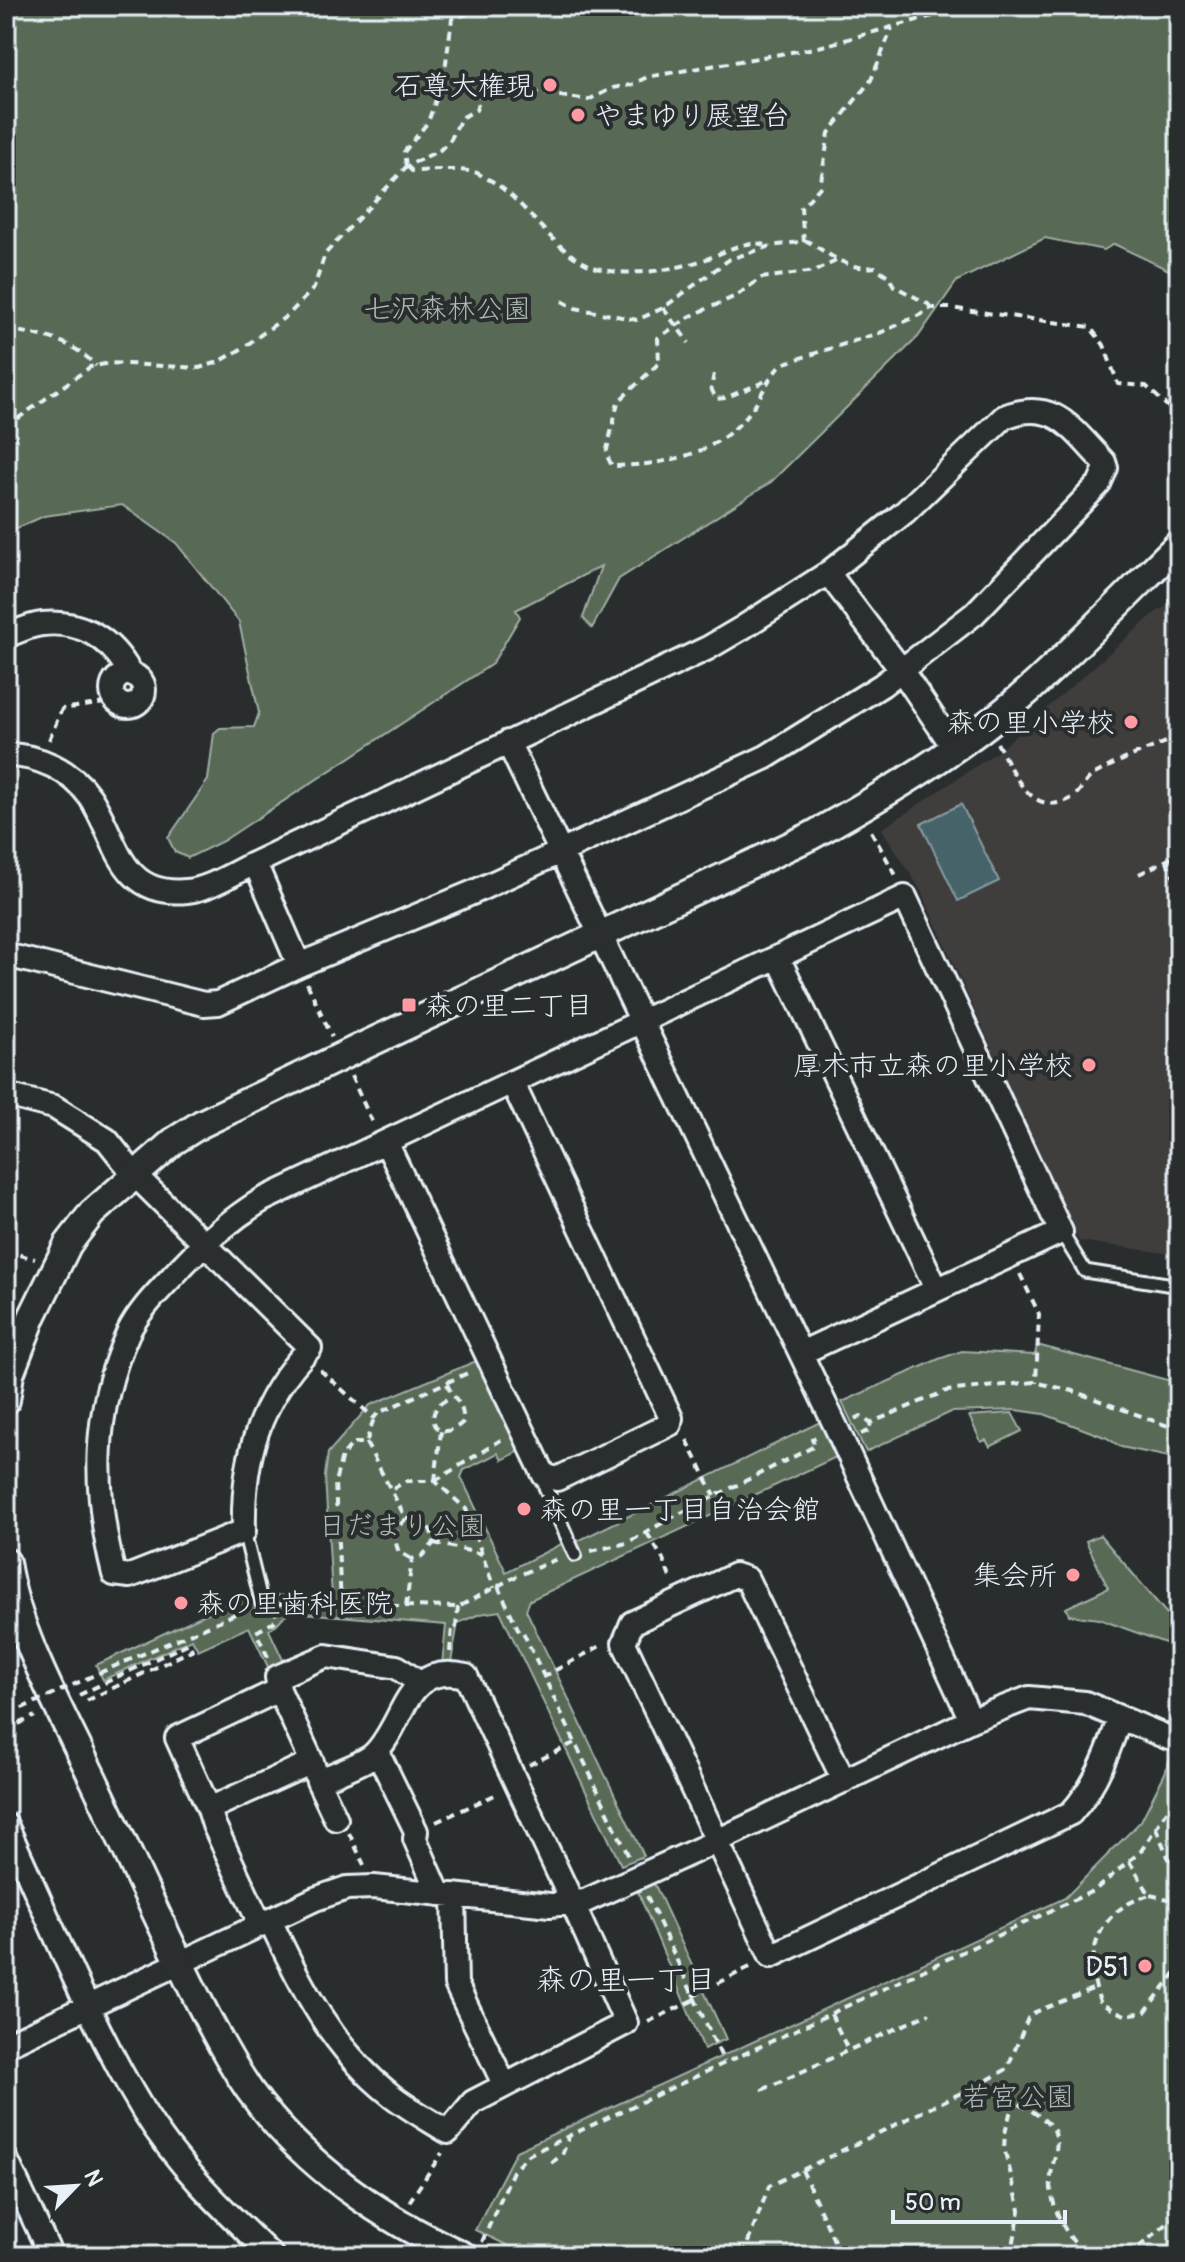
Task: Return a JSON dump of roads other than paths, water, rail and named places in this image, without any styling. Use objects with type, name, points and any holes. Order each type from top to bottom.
[{"type":"street","points":[[6,755],[27,755],[74,779],[96,807],[121,861],[130,871],[153,886],[191,891],[708,648],[828,573],[905,512],[1004,417],[1024,409],[1036,409],[1062,419],[1104,462],[1106,468],[1099,484],[974,614],[902,671],[766,757],[474,892],[299,965],[218,1003],[204,1004],[6,955]]},
{"type":"street","points":[[6,1400],[10,1374],[55,1267],[92,1213],[134,1174],[201,1124],[811,836],[880,797],[954,748],[1028,691],[1179,544]]},
{"type":"street","points":[[828,573],[902,671],[954,748]]},
{"type":"street","points":[[6,636],[40,624],[78,626],[100,637],[115,649],[126,666],[112,687],[120,709]]},
{"type":"street","points":[[508,742],[801,1353],[971,1720]]},
{"type":"street","points":[[255,863],[299,965]]},
{"type":"street","points":[[6,1095],[54,1107],[107,1140],[134,1174],[204,1243],[310,1348],[283,1379],[253,1440],[246,1471],[244,1531],[130,1576],[114,1574],[103,1529],[97,1465],[108,1388],[129,1331],[155,1295],[204,1243],[236,1216],[262,1200],[905,897],[1061,1232],[801,1353]]},
{"type":"street","points":[[778,957],[936,1288]]},
{"type":"street","points":[[384,1142],[544,1475],[557,1479],[671,1421],[512,1082]]},
{"type":"street","points":[[6,1562],[26,1632],[60,1709],[179,1962],[251,2093],[316,2163],[373,2206],[433,2242],[473,2249]]},
{"type":"street","points":[[844,1781],[747,1579],[735,1575],[632,1623],[624,1643],[771,1956],[1071,1813],[1085,1798],[1111,1744],[1119,1719]]},
{"type":"street","points":[[209,1809],[315,1771],[374,1754],[419,1683],[448,1671],[466,1676],[626,2023],[473,2102],[448,2132],[390,2095],[340,2046],[300,1985],[265,1922],[214,1825],[176,1735],[326,1656],[397,1667],[419,1683]]},
{"type":"street","points":[[278,1683],[336,1819]]},
{"type":"street","points":[[6,2045],[265,1922],[347,1888],[374,1887],[550,1905],[585,1901],[971,1720],[1029,1698],[1085,1703],[1169,1738],[1179,1738]]},
{"type":"street","points":[[374,1754],[382,1761],[416,1831],[415,1839],[446,1895],[456,1984],[504,2084]]},
{"type":"street","points":[[6,1825],[89,2005],[144,2112],[218,2204],[272,2256]]},
{"type":"street","points":[[6,2159],[51,2256]]},
{"type":"lane","points":[[1061,1232],[1085,1271],[1179,1286]]},
{"type":"lane","points":[[544,1475],[545,1487],[575,1555]]},
{"type":"lane","points":[[244,1531],[262,1604]]},
{"type":"water","points":[[961,804],[999,881],[958,901],[921,824]]},
{"type":"place","name":"石尊大権現","points":[[550,85]]},
{"type":"place","name":"やまゆり展望台","points":[[578,115]]},
{"type":"place","name":"森の里小学校","points":[[1131,722]]},
{"type":"place","name":"森の里二丁目","points":[[409,1005]]},
{"type":"place","name":"厚木市立森の里小学校","points":[[1089,1065]]},
{"type":"place","name":"森の里一丁目自治会館","points":[[524,1509]]},
{"type":"place","name":"集会所","points":[[1073,1575]]},
{"type":"place","name":"森の里歯科医院","points":[[181,1603]]},
{"type":"place","name":"D51","points":[[1145,1966]]},
{"type":"district","name":"森の里一丁目","points":[[626,1980]]},
{"type":"park label","name":"七沢森林公園","points":[[447,308]]},
{"type":"park label","name":"日だまり公園","points":[[402,1525]]},
{"type":"park label","name":"若宮公園","points":[[1018,2096]]}]
